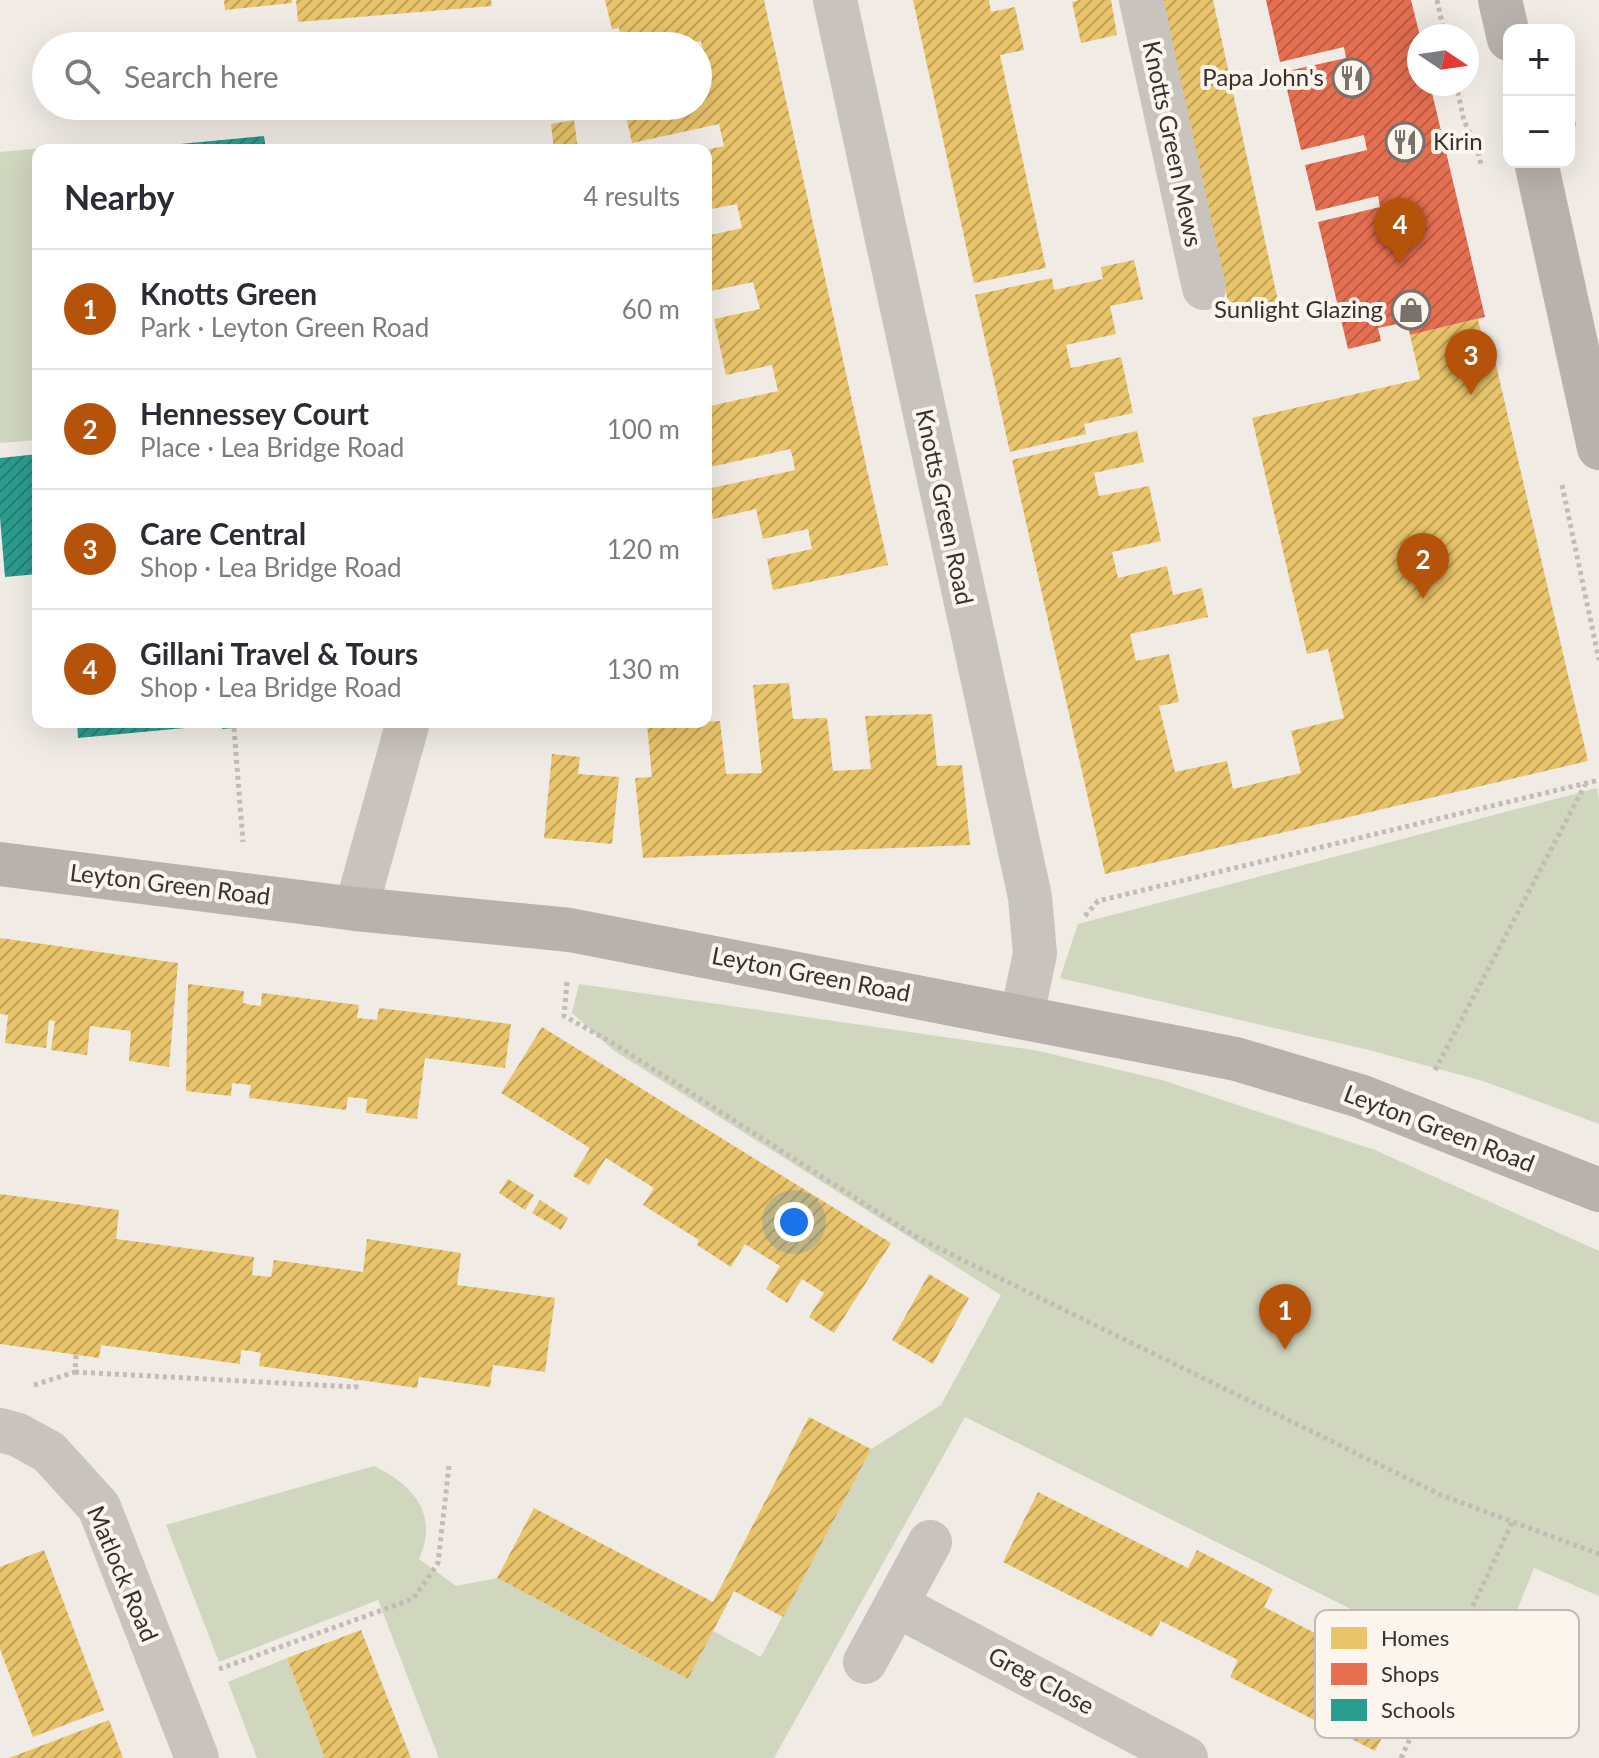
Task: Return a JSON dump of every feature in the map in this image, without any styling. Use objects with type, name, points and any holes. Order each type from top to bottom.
[{"type":"main road","points":[[1500,0],[1506,24]]},
{"type":"main road","points":[[1537,168],[1599,448]]},
{"type":"main road","name":"Leyton Green Road","points":[[0,864],[356,909],[598,935],[1022,1015],[1236,1059],[1360,1096],[1599,1190]]},
{"type":"street","name":"Knotts Green Road","points":[[835,0],[1030,897],[1035,954],[1022,1015]]},
{"type":"street","name":"Knotts Green Mews","points":[[1141,0],[1204,288]]},
{"type":"street","points":[[356,909],[406,728]]},
{"type":"street","name":"Matlock Road","points":[[0,1430],[18,1435],[49,1452],[99,1507],[197,1758]]},
{"type":"street","points":[[865,1662],[930,1542]]},
{"type":"street","name":"Greg Close","points":[[896,1605],[1186,1758]]},
{"type":"path","points":[[1437,0],[1442,24]]},
{"type":"path","points":[[234,728],[247,895]]},
{"type":"path","points":[[1098,901],[1599,780]]},
{"type":"path","points":[[1411,1116],[1585,784]]},
{"type":"path","points":[[564,1016],[611,1042],[918,1238],[1441,1495],[1599,1554]]},
{"type":"path","points":[[75,1372],[76,1354]]},
{"type":"path","points":[[22,1390],[75,1372],[356,1387],[356,1379]]},
{"type":"path","points":[[169,1688],[413,1599],[438,1563],[449,1466]]},
{"type":"path","points":[[1471,1610],[1512,1523]]},
{"type":"path","points":[[1401,1758],[1410,1738]]},
{"type":"green space","points":[[32,149],[32,440],[0,443],[0,152]]},
{"type":"green space","points":[[1597,788],[1599,1124],[1483,1081],[1369,1050],[1060,978],[1078,924]]},
{"type":"green space","points":[[579,984],[1034,1050],[1162,1080],[1375,1150],[1599,1251],[1599,1596],[1534,1568],[1517,1610],[1353,1610],[965,1417],[774,1758],[439,1758],[378,1600],[219,1662],[166,1525],[374,1466],[401,1482],[419,1503],[426,1529],[419,1559],[456,1586],[497,1578],[688,1679],[713,1631],[761,1657],[871,1449],[941,1405],[1001,1295],[613,1050],[572,1013]]},
{"type":"green space","points":[[287,1658],[325,1758],[257,1758],[228,1682]]},
{"type":"building: Homes","points":[[224,0],[292,0],[292,3],[225,10]]},
{"type":"building: Homes","points":[[296,0],[491,0],[492,6],[298,22]]},
{"type":"building: Homes","points":[[605,0],[764,0],[888,565],[773,590],[767,559],[812,549],[808,529],[763,539],[756,509],[713,519],[712,488],[795,470],[793,458],[790,449],[712,467],[712,406],[778,391],[772,365],[726,375],[714,319],[760,309],[753,282],[712,291],[712,235],[742,228],[737,204],[712,209],[712,149],[724,146],[719,124],[632,143],[627,120],[712,120],[712,32],[620,32],[619,28],[612,29]]},
{"type":"building: Homes","points":[[913,0],[989,0],[991,12],[1015,7],[1024,50],[1000,55],[1046,268],[974,283]]},
{"type":"building: Homes","points":[[1111,0],[1117,35],[1081,43],[1072,2]]},
{"type":"building: Homes","points":[[1163,0],[1213,0],[1278,301],[1230,311]]},
{"type":"building: Homes","points":[[574,120],[577,144],[553,144],[551,124]]},
{"type":"building: Homes","points":[[1134,260],[1143,299],[1110,306],[1116,334],[1066,345],[1071,368],[1121,357],[1133,413],[1084,424],[1086,434],[1010,452],[975,295],[1052,278],[1054,290],[1103,279],[1101,267]]},
{"type":"building: Homes","points":[[1478,319],[1483,341],[1490,339],[1588,761],[1105,874],[1012,460],[1137,431],[1144,462],[1094,473],[1099,496],[1149,486],[1161,541],[1112,552],[1118,578],[1167,566],[1173,595],[1202,588],[1208,617],[1130,634],[1136,661],[1169,654],[1179,702],[1159,706],[1175,772],[1227,761],[1233,789],[1301,773],[1291,731],[1344,718],[1328,649],[1307,654],[1252,418],[1420,379],[1410,335]]},
{"type":"building: Homes","points":[[789,683],[793,719],[827,718],[833,771],[871,769],[865,716],[932,714],[937,766],[962,765],[970,845],[643,858],[635,778],[652,777],[647,728],[712,728],[712,721],[720,721],[726,774],[762,773],[753,685]]},
{"type":"building: Homes","points":[[552,754],[580,757],[578,774],[619,777],[612,844],[544,838]]},
{"type":"building: Homes","points":[[0,938],[178,963],[169,1067],[129,1061],[131,1031],[90,1026],[87,1055],[51,1050],[55,1021],[49,1020],[46,1048],[5,1043],[8,1015],[0,1014]]},
{"type":"building: Homes","points":[[188,984],[244,991],[243,1003],[251,1005],[261,1006],[262,993],[359,1005],[357,1018],[377,1020],[379,1008],[511,1024],[505,1068],[425,1058],[417,1119],[366,1113],[367,1099],[348,1097],[346,1110],[249,1098],[251,1085],[232,1083],[231,1096],[186,1091]]},
{"type":"building: Homes","points":[[542,1027],[891,1243],[834,1333],[809,1317],[824,1293],[802,1279],[787,1303],[766,1289],[780,1266],[745,1244],[731,1267],[697,1245],[699,1240],[643,1205],[654,1188],[606,1158],[589,1185],[573,1176],[590,1148],[501,1093]]},
{"type":"building: Homes","points":[[508,1179],[534,1195],[525,1210],[499,1193]]},
{"type":"building: Homes","points":[[0,1194],[119,1210],[116,1239],[254,1257],[252,1275],[271,1277],[274,1260],[363,1272],[367,1239],[461,1253],[457,1285],[555,1298],[545,1372],[493,1365],[490,1387],[419,1377],[417,1388],[259,1366],[261,1353],[251,1351],[241,1350],[240,1364],[101,1345],[99,1358],[0,1344]]},
{"type":"building: Homes","points":[[540,1200],[568,1218],[561,1230],[532,1213]]},
{"type":"building: Homes","points":[[929,1274],[969,1298],[933,1364],[892,1340]]},
{"type":"building: Homes","points":[[809,1417],[871,1449],[783,1617],[734,1591],[688,1679],[497,1578],[534,1508],[713,1602]]},
{"type":"building: Homes","points":[[1038,1492],[1188,1568],[1197,1550],[1273,1589],[1264,1607],[1315,1633],[1315,1720],[1230,1677],[1238,1660],[1161,1621],[1152,1637],[1003,1562]]},
{"type":"building: Homes","points":[[44,1550],[104,1710],[33,1737],[0,1649],[0,1567]]},
{"type":"building: Homes","points":[[361,1630],[411,1758],[325,1758],[287,1658]]},
{"type":"building: Homes","points":[[109,1720],[123,1758],[9,1758]]},
{"type":"building: Homes","points":[[1350,1738],[1382,1738],[1375,1751]]},
{"type":"building: Shops","points":[[1266,0],[1411,0],[1417,24],[1407,24],[1407,96],[1433,96],[1485,317],[1410,335],[1407,322],[1378,328],[1381,341],[1348,349],[1318,222],[1380,207],[1378,196],[1316,211],[1305,165],[1367,150],[1364,135],[1301,150],[1283,72],[1346,58],[1344,47],[1280,62]]},
{"type":"building: Schools","points":[[264,136],[265,144],[180,144]]},
{"type":"building: Schools","points":[[32,455],[32,575],[5,577],[0,518],[0,458]]},
{"type":"building: Schools","points":[[77,728],[185,728],[78,738]]},
{"type":"place","name":"Papa John's","points":[[1352,78]]},
{"type":"place","name":"Kirin","points":[[1405,142]]},
{"type":"place","name":"Gillani Travel & Tours","points":[[1400,264]]},
{"type":"place","name":"Sunlight Glazing","points":[[1411,310]]},
{"type":"place","name":"Care Central","points":[[1471,395]]},
{"type":"place","name":"Hennessey Court","points":[[1423,599]]},
{"type":"place","name":"Knotts Green","points":[[1285,1350]]}]
